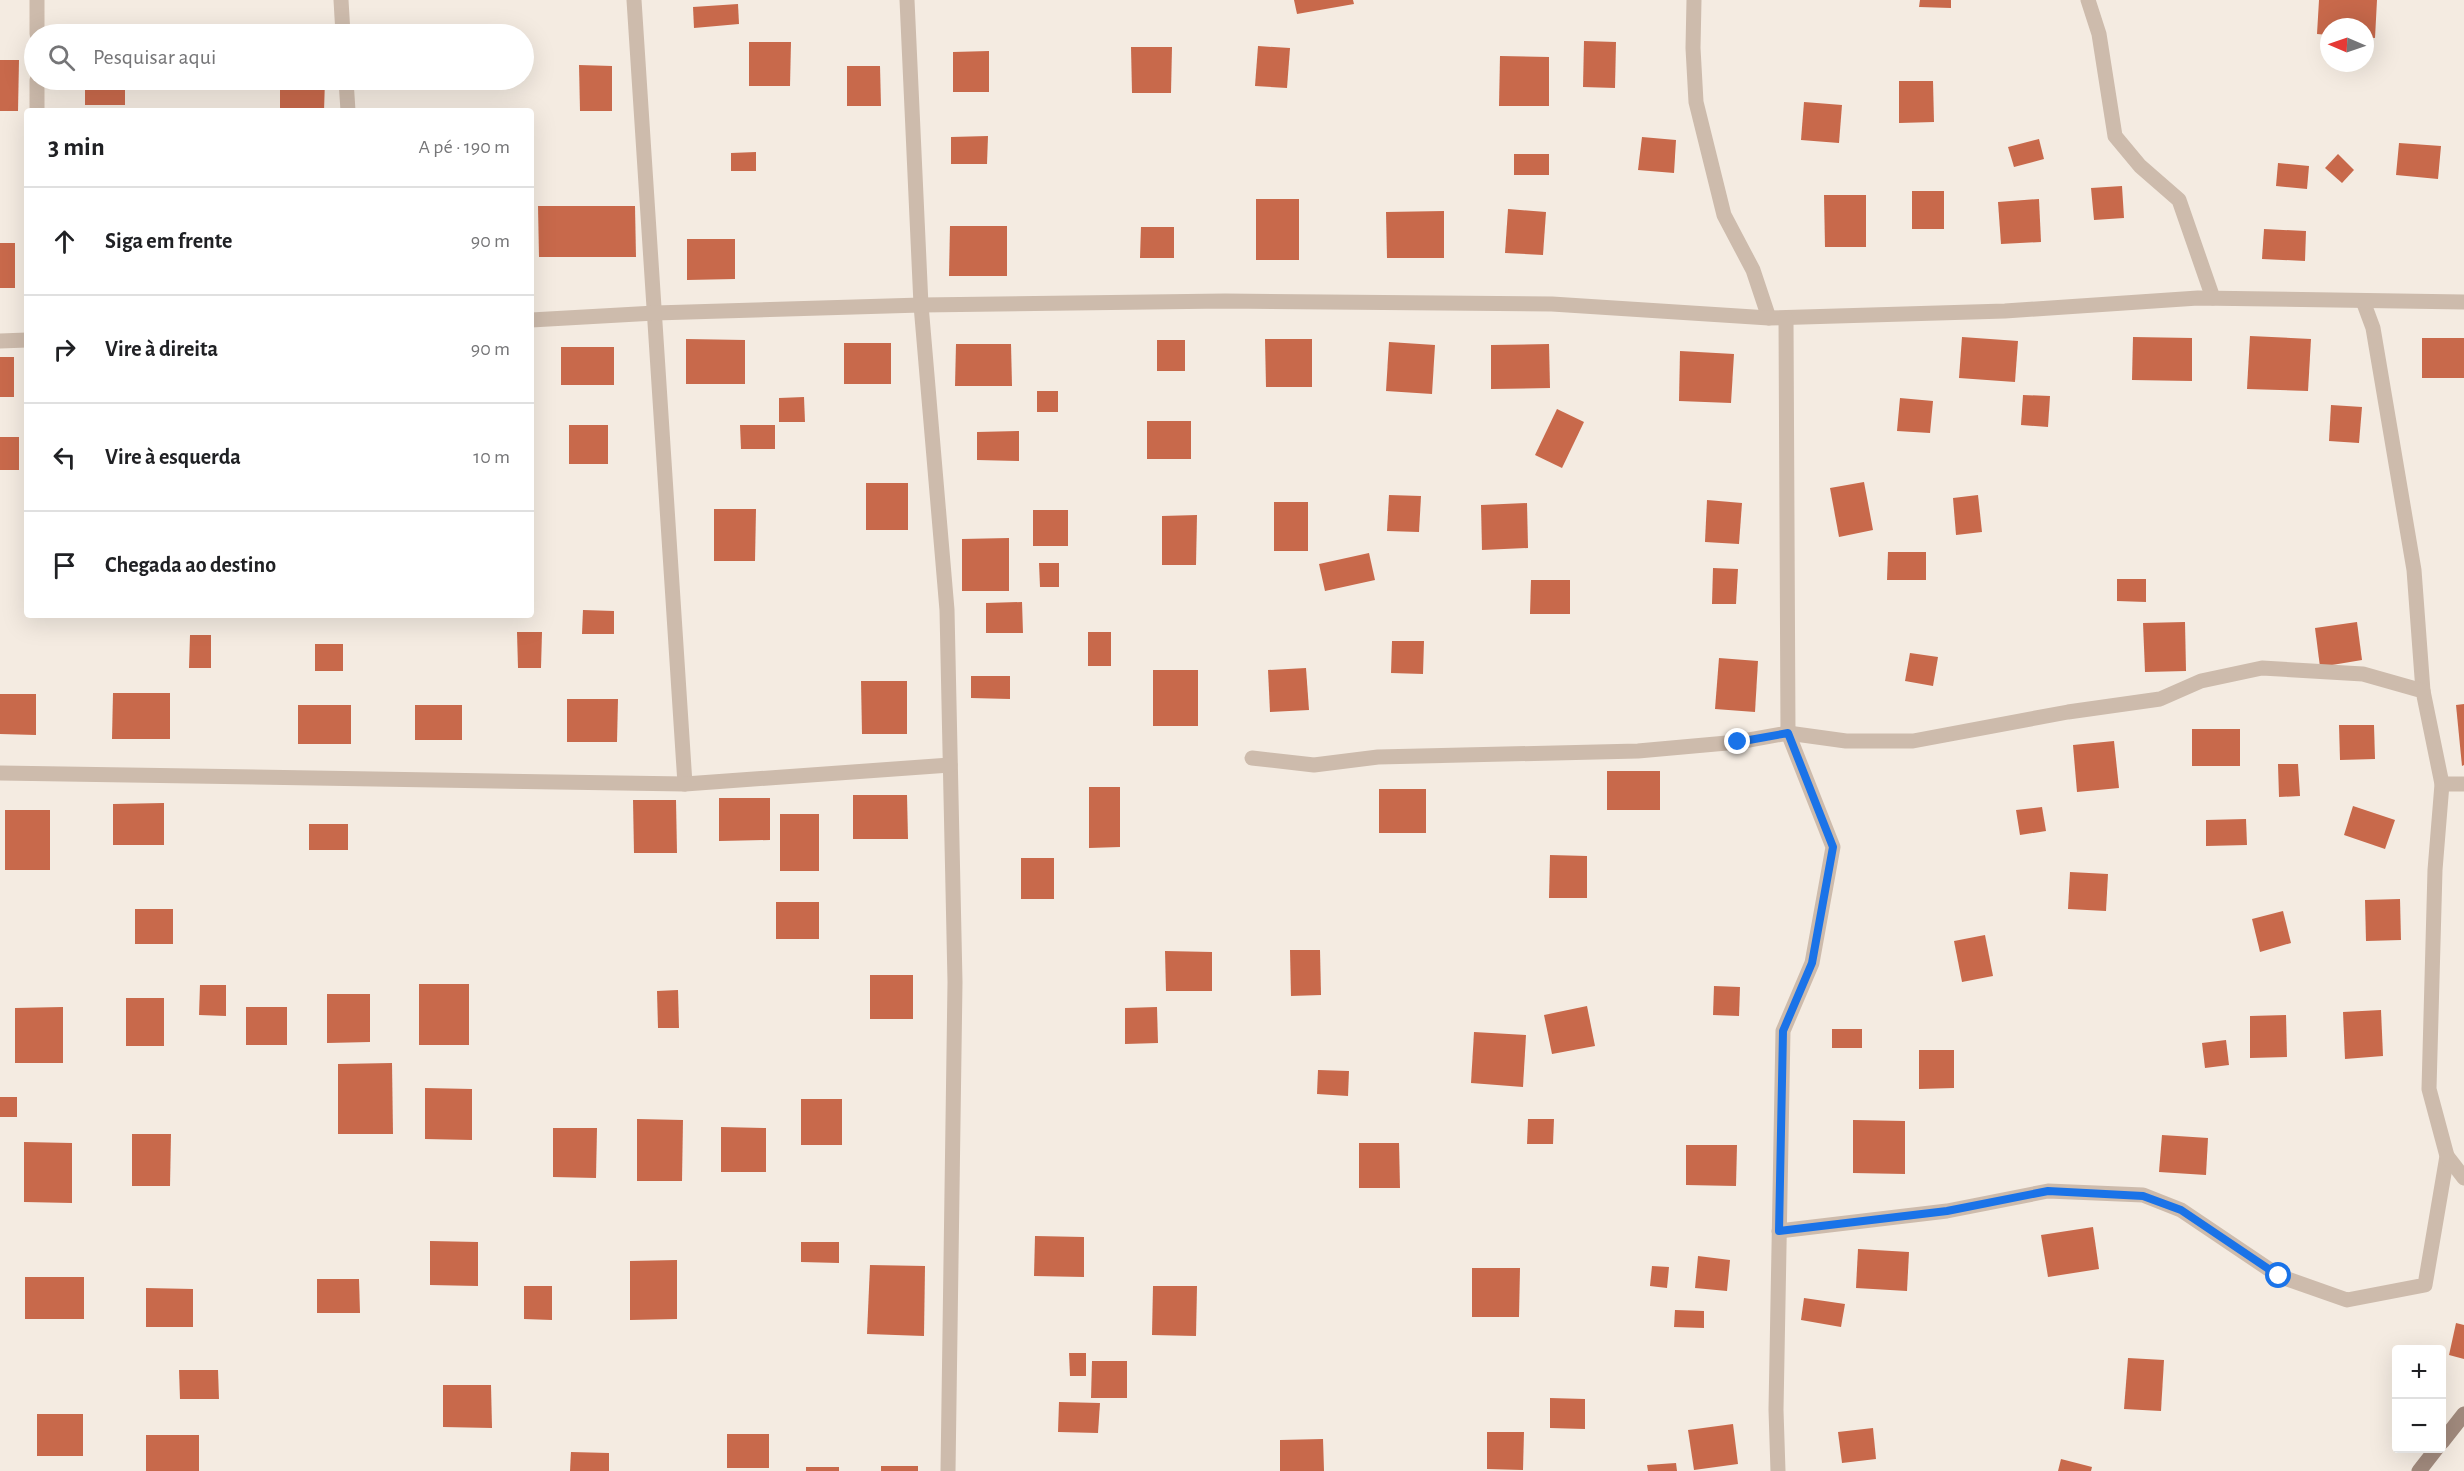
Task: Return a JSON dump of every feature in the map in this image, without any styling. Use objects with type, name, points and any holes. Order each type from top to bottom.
[{"type":"street","points":[[37,0],[37,24]]},
{"type":"street","points":[[341,0],[342,24]]},
{"type":"street","points":[[634,0],[685,784]]},
{"type":"street","points":[[908,0],[921,305],[947,610],[955,982],[948,1471]]},
{"type":"street","points":[[1694,0],[1693,48],[1696,102],[1724,215],[1753,270],[1769,318]]},
{"type":"street","points":[[2088,0],[2099,34],[2115,136],[2140,166],[2179,200],[2213,298]]},
{"type":"street","points":[[37,90],[37,108]]},
{"type":"street","points":[[347,90],[348,108]]},
{"type":"street","points":[[534,320],[655,313],[921,305],[1225,301],[1552,304],[1769,318],[2005,311],[2213,298],[2464,302]]},
{"type":"street","points":[[2363,301],[2373,328],[2414,570],[2423,691],[2442,784],[2435,870],[2429,1089],[2447,1156],[2464,1178]]},
{"type":"street","points":[[1778,1471],[1776,1410],[1783,1031],[1812,963],[1833,847],[1788,733],[1786,318]]},
{"type":"street","points":[[0,341],[24,340]]},
{"type":"street","points":[[1252,758],[1314,765],[1378,757],[1638,751],[1738,742],[1788,733],[1846,741],[1913,741],[2068,712],[2160,699],[2201,681],[2262,668],[2362,674],[2423,691]]},
{"type":"street","points":[[0,773],[685,784],[950,765]]},
{"type":"street","points":[[2442,784],[2464,784]]},
{"type":"street","points":[[1779,1231],[1947,1211],[2048,1191],[2143,1196],[2181,1210],[2279,1276],[2347,1300],[2425,1285],[2447,1156]]},
{"type":"street","points":[[2446,1437],[2464,1413]]},
{"type":"street","points":[[2419,1471],[2434,1453]]},
{"type":"building","points":[[1294,0],[1353,0],[1354,4],[1297,14]]},
{"type":"building","points":[[1920,0],[1951,0],[1951,8],[1919,7]]},
{"type":"building","points":[[2319,0],[2377,0],[2375,38],[2374,18],[2320,18],[2320,34],[2317,34]]},
{"type":"building","points":[[738,4],[739,24],[694,28],[693,7]]},
{"type":"building","points":[[1584,41],[1616,42],[1615,88],[1583,87]]},
{"type":"building","points":[[749,42],[791,42],[790,86],[749,86]]},
{"type":"building","points":[[1258,46],[1290,48],[1287,88],[1255,86]]},
{"type":"building","points":[[1131,47],[1172,47],[1171,93],[1132,93]]},
{"type":"building","points":[[989,51],[989,92],[953,92],[953,52]]},
{"type":"building","points":[[1500,56],[1549,57],[1549,106],[1499,106]]},
{"type":"building","points":[[0,60],[19,60],[18,111],[0,111]]},
{"type":"building","points":[[579,65],[612,66],[612,111],[580,111]]},
{"type":"building","points":[[847,66],[880,66],[881,106],[847,106]]},
{"type":"building","points":[[1899,81],[1933,81],[1934,122],[1899,123]]},
{"type":"building","points":[[85,90],[125,90],[125,105],[85,105]]},
{"type":"building","points":[[280,90],[325,90],[324,108],[280,108]]},
{"type":"building","points":[[1804,102],[1842,105],[1839,143],[1801,140]]},
{"type":"building","points":[[988,136],[987,164],[951,164],[951,137]]},
{"type":"building","points":[[1642,137],[1676,140],[1674,173],[1638,170]]},
{"type":"building","points":[[2039,139],[2044,159],[2014,167],[2008,147]]},
{"type":"building","points":[[2399,143],[2441,146],[2438,179],[2396,175]]},
{"type":"building","points":[[756,152],[756,171],[731,171],[731,153]]},
{"type":"building","points":[[1514,154],[1549,154],[1549,175],[1514,175]]},
{"type":"building","points":[[2338,154],[2354,170],[2342,183],[2325,168]]},
{"type":"building","points":[[2278,163],[2309,166],[2307,189],[2276,186]]},
{"type":"building","points":[[2122,186],[2124,218],[2094,220],[2091,188]]},
{"type":"building","points":[[1912,191],[1944,191],[1944,229],[1912,229]]},
{"type":"building","points":[[1824,195],[1866,195],[1866,247],[1825,247]]},
{"type":"building","points":[[1256,199],[1299,199],[1299,260],[1256,260]]},
{"type":"building","points":[[2039,199],[2041,242],[2001,244],[1998,202]]},
{"type":"building","points":[[538,206],[635,206],[636,257],[539,257]]},
{"type":"building","points":[[1508,209],[1546,212],[1543,255],[1505,253]]},
{"type":"building","points":[[1444,211],[1444,258],[1387,258],[1386,212]]},
{"type":"building","points":[[950,226],[1007,226],[1007,276],[949,276]]},
{"type":"building","points":[[1141,227],[1174,227],[1174,258],[1140,258]]},
{"type":"building","points":[[2264,229],[2306,231],[2305,261],[2262,259]]},
{"type":"building","points":[[687,239],[735,239],[735,279],[687,280]]},
{"type":"building","points":[[0,243],[15,243],[15,288],[0,288]]},
{"type":"building","points":[[2250,336],[2311,339],[2308,391],[2247,389]]},
{"type":"building","points":[[1962,337],[2018,341],[2015,382],[1959,378]]},
{"type":"building","points":[[2133,337],[2192,338],[2192,381],[2132,380]]},
{"type":"building","points":[[2422,338],[2464,338],[2464,378],[2422,378]]},
{"type":"building","points":[[686,339],[745,340],[745,384],[686,384]]},
{"type":"building","points":[[1265,339],[1312,339],[1312,387],[1266,387]]},
{"type":"building","points":[[1157,340],[1185,340],[1185,371],[1157,371]]},
{"type":"building","points":[[1389,342],[1435,345],[1432,394],[1386,391]]},
{"type":"building","points":[[844,343],[891,343],[891,384],[844,384]]},
{"type":"building","points":[[956,344],[1011,344],[1012,386],[955,386]]},
{"type":"building","points":[[1549,344],[1550,388],[1491,389],[1491,345]]},
{"type":"building","points":[[561,347],[614,347],[614,385],[561,385]]},
{"type":"building","points":[[1680,351],[1734,354],[1731,403],[1679,401]]},
{"type":"building","points":[[0,357],[14,357],[14,397],[0,397]]},
{"type":"building","points":[[1037,391],[1058,391],[1058,412],[1037,412]]},
{"type":"building","points":[[2023,395],[2050,396],[2048,427],[2021,425]]},
{"type":"building","points":[[804,397],[805,422],[779,422],[779,398]]},
{"type":"building","points":[[1900,398],[1933,401],[1930,433],[1897,431]]},
{"type":"building","points":[[2331,405],[2362,407],[2359,443],[2329,441]]},
{"type":"building","points":[[1557,409],[1584,422],[1562,468],[1535,455]]},
{"type":"building","points":[[1147,421],[1191,421],[1191,459],[1147,459]]},
{"type":"building","points":[[569,425],[608,425],[608,464],[569,464]]},
{"type":"building","points":[[740,425],[775,425],[775,449],[741,449]]},
{"type":"building","points":[[1019,431],[1019,461],[977,460],[977,432]]},
{"type":"building","points":[[0,437],[19,437],[19,470],[0,470]]},
{"type":"building","points":[[1864,482],[1873,530],[1839,537],[1830,488]]},
{"type":"building","points":[[866,483],[908,483],[908,530],[866,530]]},
{"type":"building","points":[[1389,495],[1421,496],[1419,532],[1387,531]]},
{"type":"building","points":[[1978,495],[1982,532],[1956,535],[1953,498]]},
{"type":"building","points":[[1707,500],[1742,503],[1739,544],[1705,542]]},
{"type":"building","points":[[1274,502],[1308,502],[1308,551],[1274,551]]},
{"type":"building","points":[[1527,503],[1528,548],[1482,550],[1481,505]]},
{"type":"building","points":[[714,509],[756,509],[755,561],[714,561]]},
{"type":"building","points":[[1033,510],[1068,510],[1068,546],[1033,546]]},
{"type":"building","points":[[1197,515],[1196,565],[1162,565],[1162,516]]},
{"type":"building","points":[[1009,538],[1009,591],[962,591],[962,539]]},
{"type":"building","points":[[1888,552],[1926,552],[1926,580],[1887,580]]},
{"type":"building","points":[[1369,553],[1375,580],[1325,591],[1319,564]]},
{"type":"building","points":[[1039,563],[1059,563],[1059,587],[1040,587]]},
{"type":"building","points":[[1713,568],[1738,569],[1736,604],[1712,604]]},
{"type":"building","points":[[2117,579],[2146,579],[2146,602],[2117,601]]},
{"type":"building","points":[[1531,580],[1570,580],[1570,614],[1530,614]]},
{"type":"building","points":[[1022,602],[1023,633],[986,633],[986,603]]},
{"type":"building","points":[[583,610],[614,611],[614,634],[582,634]]},
{"type":"building","points":[[2185,622],[2186,671],[2145,672],[2143,623]]},
{"type":"building","points":[[2357,622],[2362,660],[2320,667],[2315,628]]},
{"type":"building","points":[[517,632],[542,632],[541,668],[518,668]]},
{"type":"building","points":[[1088,632],[1111,632],[1111,666],[1088,666]]},
{"type":"building","points":[[190,635],[211,635],[211,668],[189,668]]},
{"type":"building","points":[[1392,641],[1424,641],[1423,674],[1391,673]]},
{"type":"building","points":[[315,644],[343,644],[343,671],[315,671]]},
{"type":"building","points":[[1910,653],[1938,657],[1933,686],[1905,681]]},
{"type":"building","points":[[1719,658],[1758,661],[1755,712],[1715,709]]},
{"type":"building","points":[[1306,668],[1309,710],[1270,712],[1268,670]]},
{"type":"building","points":[[1153,670],[1198,670],[1198,726],[1153,726]]},
{"type":"building","points":[[971,676],[1010,676],[1010,699],[971,698]]},
{"type":"building","points":[[861,681],[907,681],[907,734],[862,734]]},
{"type":"building","points":[[113,693],[170,693],[170,739],[112,739]]},
{"type":"building","points":[[0,694],[36,694],[36,735],[0,734]]},
{"type":"building","points":[[567,699],[618,699],[617,742],[567,742]]},
{"type":"building","points":[[2464,704],[2464,765],[2462,766],[2456,705]]},
{"type":"building","points":[[298,705],[351,705],[351,744],[298,744]]},
{"type":"building","points":[[415,705],[462,705],[462,740],[415,740]]},
{"type":"building","points":[[2339,725],[2374,725],[2375,759],[2340,760]]},
{"type":"building","points":[[2192,729],[2240,729],[2240,766],[2192,766]]},
{"type":"building","points":[[2114,741],[2119,788],[2077,792],[2073,745]]},
{"type":"building","points":[[2278,764],[2298,764],[2300,796],[2279,797]]},
{"type":"building","points":[[1607,771],[1660,771],[1660,810],[1607,810]]},
{"type":"building","points":[[1089,787],[1120,787],[1120,847],[1089,848]]},
{"type":"building","points":[[1379,789],[1426,789],[1426,833],[1379,833]]},
{"type":"building","points":[[853,795],[907,795],[908,839],[853,839]]},
{"type":"building","points":[[719,798],[770,798],[770,840],[719,841]]},
{"type":"building","points":[[633,800],[676,800],[677,853],[634,853]]},
{"type":"building","points":[[164,803],[164,845],[113,845],[113,804]]},
{"type":"building","points":[[2353,806],[2395,820],[2385,849],[2344,835]]},
{"type":"building","points":[[2042,807],[2046,831],[2020,835],[2016,810]]},
{"type":"building","points":[[5,810],[50,810],[50,870],[5,870]]},
{"type":"building","points":[[780,814],[819,814],[819,871],[780,871]]},
{"type":"building","points":[[2246,819],[2247,845],[2206,846],[2206,820]]},
{"type":"building","points":[[309,824],[348,824],[348,850],[309,850]]},
{"type":"building","points":[[1550,855],[1587,856],[1587,898],[1549,898]]},
{"type":"building","points":[[1021,858],[1054,858],[1054,899],[1021,899]]},
{"type":"building","points":[[2070,872],[2108,874],[2106,911],[2068,909]]},
{"type":"building","points":[[2400,899],[2401,940],[2366,941],[2365,900]]},
{"type":"building","points":[[776,902],[819,902],[819,939],[776,939]]},
{"type":"building","points":[[135,909],[173,909],[173,944],[135,944]]},
{"type":"building","points":[[2283,911],[2291,943],[2260,952],[2252,919]]},
{"type":"building","points":[[1985,935],[1993,976],[1962,982],[1954,941]]},
{"type":"building","points":[[1290,950],[1320,950],[1321,995],[1291,996]]},
{"type":"building","points":[[1165,951],[1212,952],[1212,991],[1166,991]]},
{"type":"building","points":[[870,975],[913,975],[913,1019],[870,1019]]},
{"type":"building","points":[[419,984],[469,984],[469,1045],[419,1045]]},
{"type":"building","points":[[200,985],[226,985],[226,1016],[199,1015]]},
{"type":"building","points":[[1714,986],[1740,987],[1739,1016],[1713,1015]]},
{"type":"building","points":[[678,990],[679,1028],[658,1028],[657,991]]},
{"type":"building","points":[[327,994],[370,994],[370,1042],[327,1043]]},
{"type":"building","points":[[126,998],[164,998],[164,1046],[126,1046]]},
{"type":"building","points":[[1587,1006],[1595,1046],[1552,1054],[1544,1015]]},
{"type":"building","points":[[63,1007],[63,1063],[15,1063],[15,1008]]},
{"type":"building","points":[[246,1007],[287,1007],[287,1045],[246,1045]]},
{"type":"building","points":[[1157,1007],[1158,1043],[1125,1044],[1125,1008]]},
{"type":"building","points":[[2381,1010],[2383,1056],[2345,1059],[2343,1012]]},
{"type":"building","points":[[2286,1015],[2287,1057],[2250,1058],[2250,1016]]},
{"type":"building","points":[[1832,1029],[1862,1029],[1862,1048],[1832,1048]]},
{"type":"building","points":[[1474,1032],[1526,1035],[1523,1087],[1471,1083]]},
{"type":"building","points":[[2226,1040],[2229,1065],[2205,1068],[2202,1043]]},
{"type":"building","points":[[1919,1050],[1954,1050],[1954,1088],[1919,1089]]},
{"type":"building","points":[[392,1063],[393,1134],[338,1134],[338,1064]]},
{"type":"building","points":[[1318,1070],[1349,1071],[1348,1096],[1317,1094]]},
{"type":"building","points":[[425,1088],[472,1089],[472,1140],[425,1139]]},
{"type":"building","points":[[0,1097],[17,1097],[17,1117],[0,1117]]},
{"type":"building","points":[[801,1099],[842,1099],[842,1145],[801,1145]]},
{"type":"building","points":[[637,1119],[683,1120],[682,1181],[637,1181]]},
{"type":"building","points":[[1528,1119],[1554,1119],[1553,1144],[1527,1144]]},
{"type":"building","points":[[1853,1120],[1905,1121],[1905,1174],[1853,1173]]},
{"type":"building","points":[[721,1127],[766,1128],[766,1172],[721,1172]]},
{"type":"building","points":[[553,1128],[597,1128],[596,1178],[553,1177]]},
{"type":"building","points":[[132,1134],[171,1134],[170,1186],[132,1186]]},
{"type":"building","points":[[2162,1135],[2208,1138],[2206,1175],[2159,1172]]},
{"type":"building","points":[[24,1142],[72,1143],[72,1203],[24,1202]]},
{"type":"building","points":[[1359,1143],[1399,1143],[1400,1188],[1359,1188]]},
{"type":"building","points":[[1686,1145],[1737,1145],[1736,1186],[1686,1185]]},
{"type":"building","points":[[2093,1227],[2099,1269],[2048,1277],[2041,1235]]},
{"type":"building","points":[[1035,1236],[1084,1237],[1084,1277],[1034,1276]]},
{"type":"building","points":[[430,1241],[478,1242],[478,1286],[430,1285]]},
{"type":"building","points":[[801,1242],[839,1242],[839,1263],[801,1262]]},
{"type":"building","points":[[1858,1249],[1909,1252],[1907,1291],[1856,1288]]},
{"type":"building","points":[[1698,1256],[1730,1260],[1727,1291],[1695,1288]]},
{"type":"building","points":[[677,1260],[677,1319],[630,1320],[630,1261]]},
{"type":"building","points":[[870,1265],[925,1266],[924,1336],[867,1334]]},
{"type":"building","points":[[1652,1266],[1669,1267],[1667,1288],[1650,1286]]},
{"type":"building","points":[[1472,1268],[1520,1268],[1519,1317],[1472,1317]]},
{"type":"building","points":[[25,1277],[84,1277],[84,1319],[25,1319]]},
{"type":"building","points":[[317,1279],[359,1279],[360,1313],[317,1313]]},
{"type":"building","points":[[524,1286],[552,1286],[552,1320],[524,1319]]},
{"type":"building","points":[[1153,1286],[1197,1286],[1196,1336],[1152,1335]]},
{"type":"building","points":[[146,1288],[193,1289],[193,1327],[146,1327]]},
{"type":"building","points":[[1804,1298],[1845,1304],[1841,1327],[1801,1320]]},
{"type":"building","points":[[1675,1310],[1704,1311],[1704,1328],[1674,1327]]},
{"type":"building","points":[[2456,1323],[2464,1325],[2464,1359],[2449,1355]]},
{"type":"building","points":[[1069,1353],[1086,1353],[1086,1376],[1070,1376]]},
{"type":"building","points":[[2128,1358],[2164,1360],[2161,1411],[2124,1409]]},
{"type":"building","points":[[1092,1361],[1127,1361],[1127,1398],[1091,1398]]},
{"type":"building","points":[[179,1370],[218,1370],[219,1399],[180,1399]]},
{"type":"building","points":[[443,1385],[491,1385],[492,1428],[443,1427]]},
{"type":"building","points":[[1550,1398],[1585,1399],[1585,1429],[1550,1428]]},
{"type":"building","points":[[1059,1402],[1100,1403],[1098,1433],[1058,1432]]},
{"type":"building","points":[[37,1414],[83,1414],[83,1456],[37,1456]]},
{"type":"building","points":[[1733,1424],[1738,1464],[1694,1470],[1688,1430]]},
{"type":"building","points":[[1873,1428],[1876,1459],[1842,1463],[1838,1432]]},
{"type":"building","points":[[1487,1432],[1524,1432],[1523,1470],[1487,1469]]},
{"type":"building","points":[[727,1434],[769,1434],[769,1468],[727,1468]]},
{"type":"building","points":[[146,1435],[199,1435],[199,1471],[146,1471]]},
{"type":"building","points":[[1323,1439],[1324,1471],[1280,1471],[1280,1440]]},
{"type":"building","points":[[571,1452],[609,1453],[609,1471],[570,1471]]},
{"type":"building","points":[[2061,1459],[2092,1467],[2091,1471],[2058,1471]]},
{"type":"building","points":[[1676,1463],[1677,1471],[1648,1471],[1647,1465]]},
{"type":"building","points":[[881,1466],[918,1466],[918,1471],[881,1471]]},
{"type":"building","points":[[806,1467],[839,1467],[839,1471],[806,1471]]},
{"type":"route","points":[[1738,742],[1788,733],[1833,847],[1812,963],[1783,1031],[1779,1231],[1947,1211],[2048,1191],[2143,1196],[2181,1210],[2279,1276]]}]
